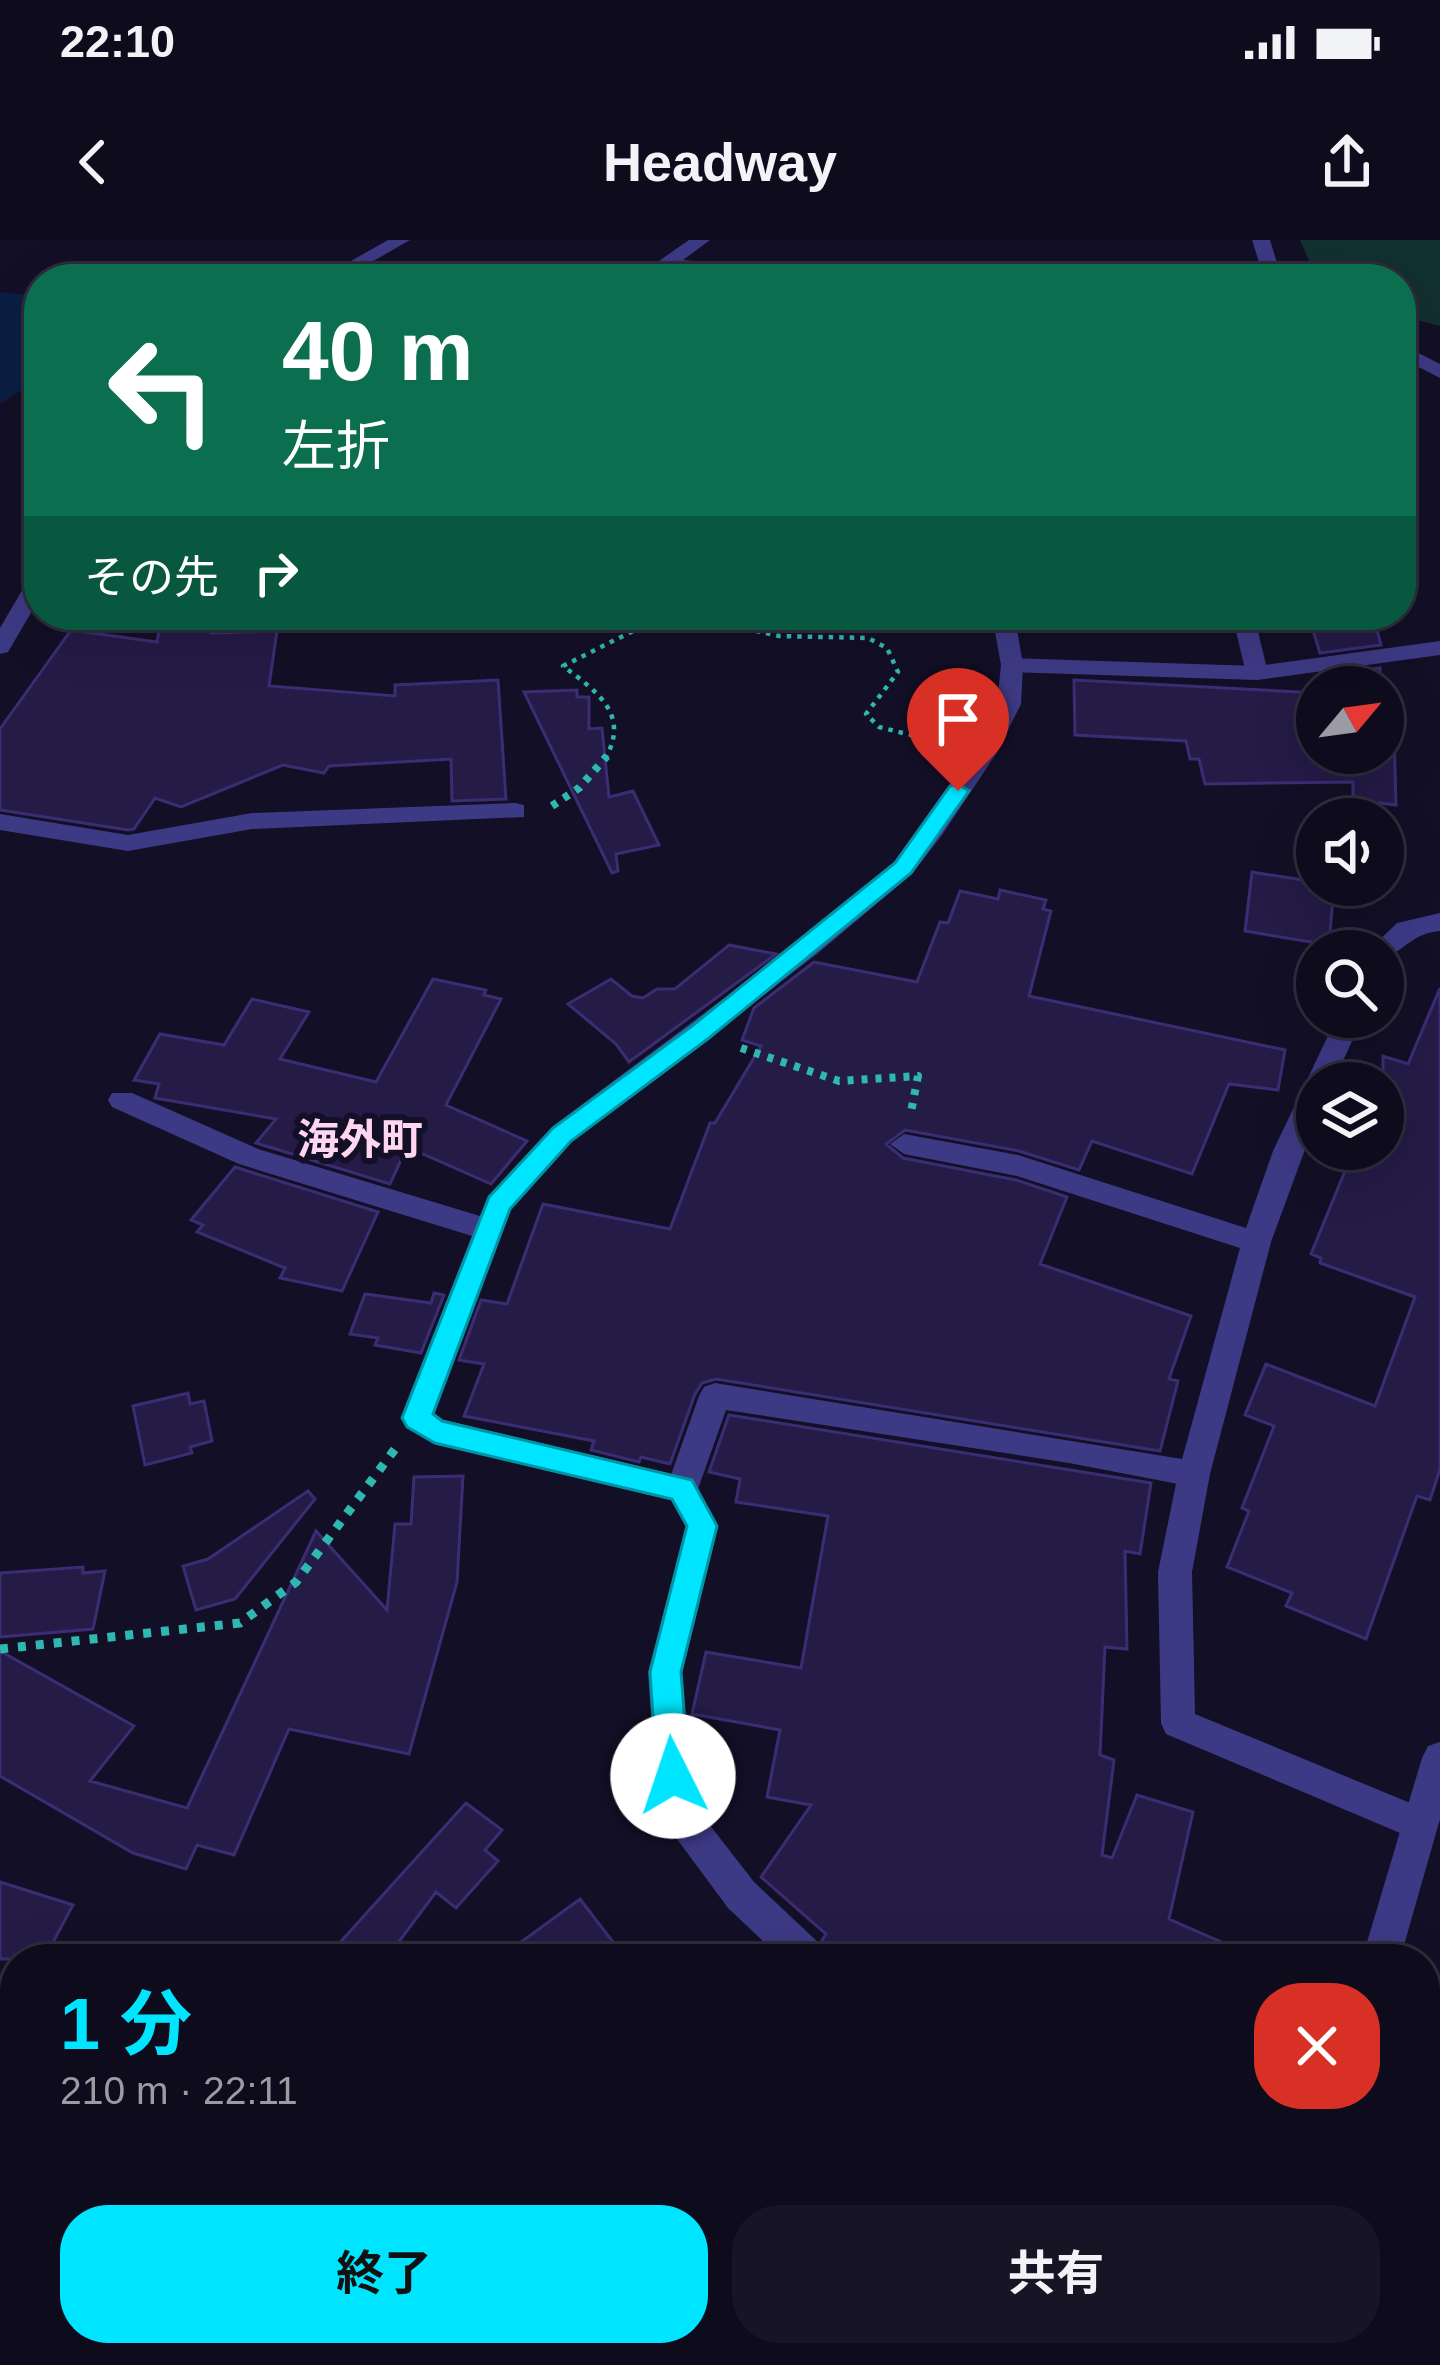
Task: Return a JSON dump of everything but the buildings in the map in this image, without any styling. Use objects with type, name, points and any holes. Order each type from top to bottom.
[{"type":"street","points":[[356,264],[401,240]]},
{"type":"street","points":[[665,264],[701,240]]},
{"type":"street","points":[[0,646],[24,605]]},
{"type":"street","points":[[682,1489],[435,1431],[417,1418],[487,1228],[499,1204],[562,1134],[700,1032],[903,868],[983,754],[1009,704],[1012,665],[1006,630]]},
{"type":"street","points":[[1247,630],[1257,673]]},
{"type":"street","points":[[1012,665],[1257,673],[1440,648]]},
{"type":"street","points":[[0,822],[128,843],[252,821],[515,811]]},
{"type":"street","points":[[1403,930],[1440,922]]},
{"type":"street","points":[[122,1100],[249,1157],[487,1228]]},
{"type":"street","points":[[1296,1132],[1256,1242],[1194,1474],[1175,1572],[1178,1723],[1419,1824]]},
{"type":"street","points":[[904,1144],[1018,1166],[1256,1242]]},
{"type":"street","points":[[793,1944],[741,1894],[687,1823],[673,1776],[665,1672],[702,1526],[682,1489],[715,1396],[1194,1474]]},
{"type":"street","points":[[1385,1944],[1440,1758]]},
{"type":"path","points":[[515,811],[549,808],[577,792],[608,756],[616,718],[604,698],[562,666],[635,630]]},
{"type":"path","points":[[751,630],[779,636],[868,638],[887,648],[898,672],[866,714],[879,727],[983,754]]},
{"type":"path","points":[[700,1032],[839,1081],[918,1076],[904,1144]]},
{"type":"path","points":[[0,1649],[240,1624],[296,1582],[417,1418]]},
{"type":"green space","points":[[1300,240],[1440,240],[1440,326],[1416,320],[1416,264],[1310,264]]},
{"type":"water","points":[[0,292],[24,294],[24,392],[0,404]]},
{"type":"district","name":"海外町","points":[[360,1139]]},
{"type":"route","points":[[673,1776],[665,1672],[702,1526],[682,1489],[435,1431],[417,1418],[499,1204],[562,1134],[808,948],[903,868],[958,791]]}]
